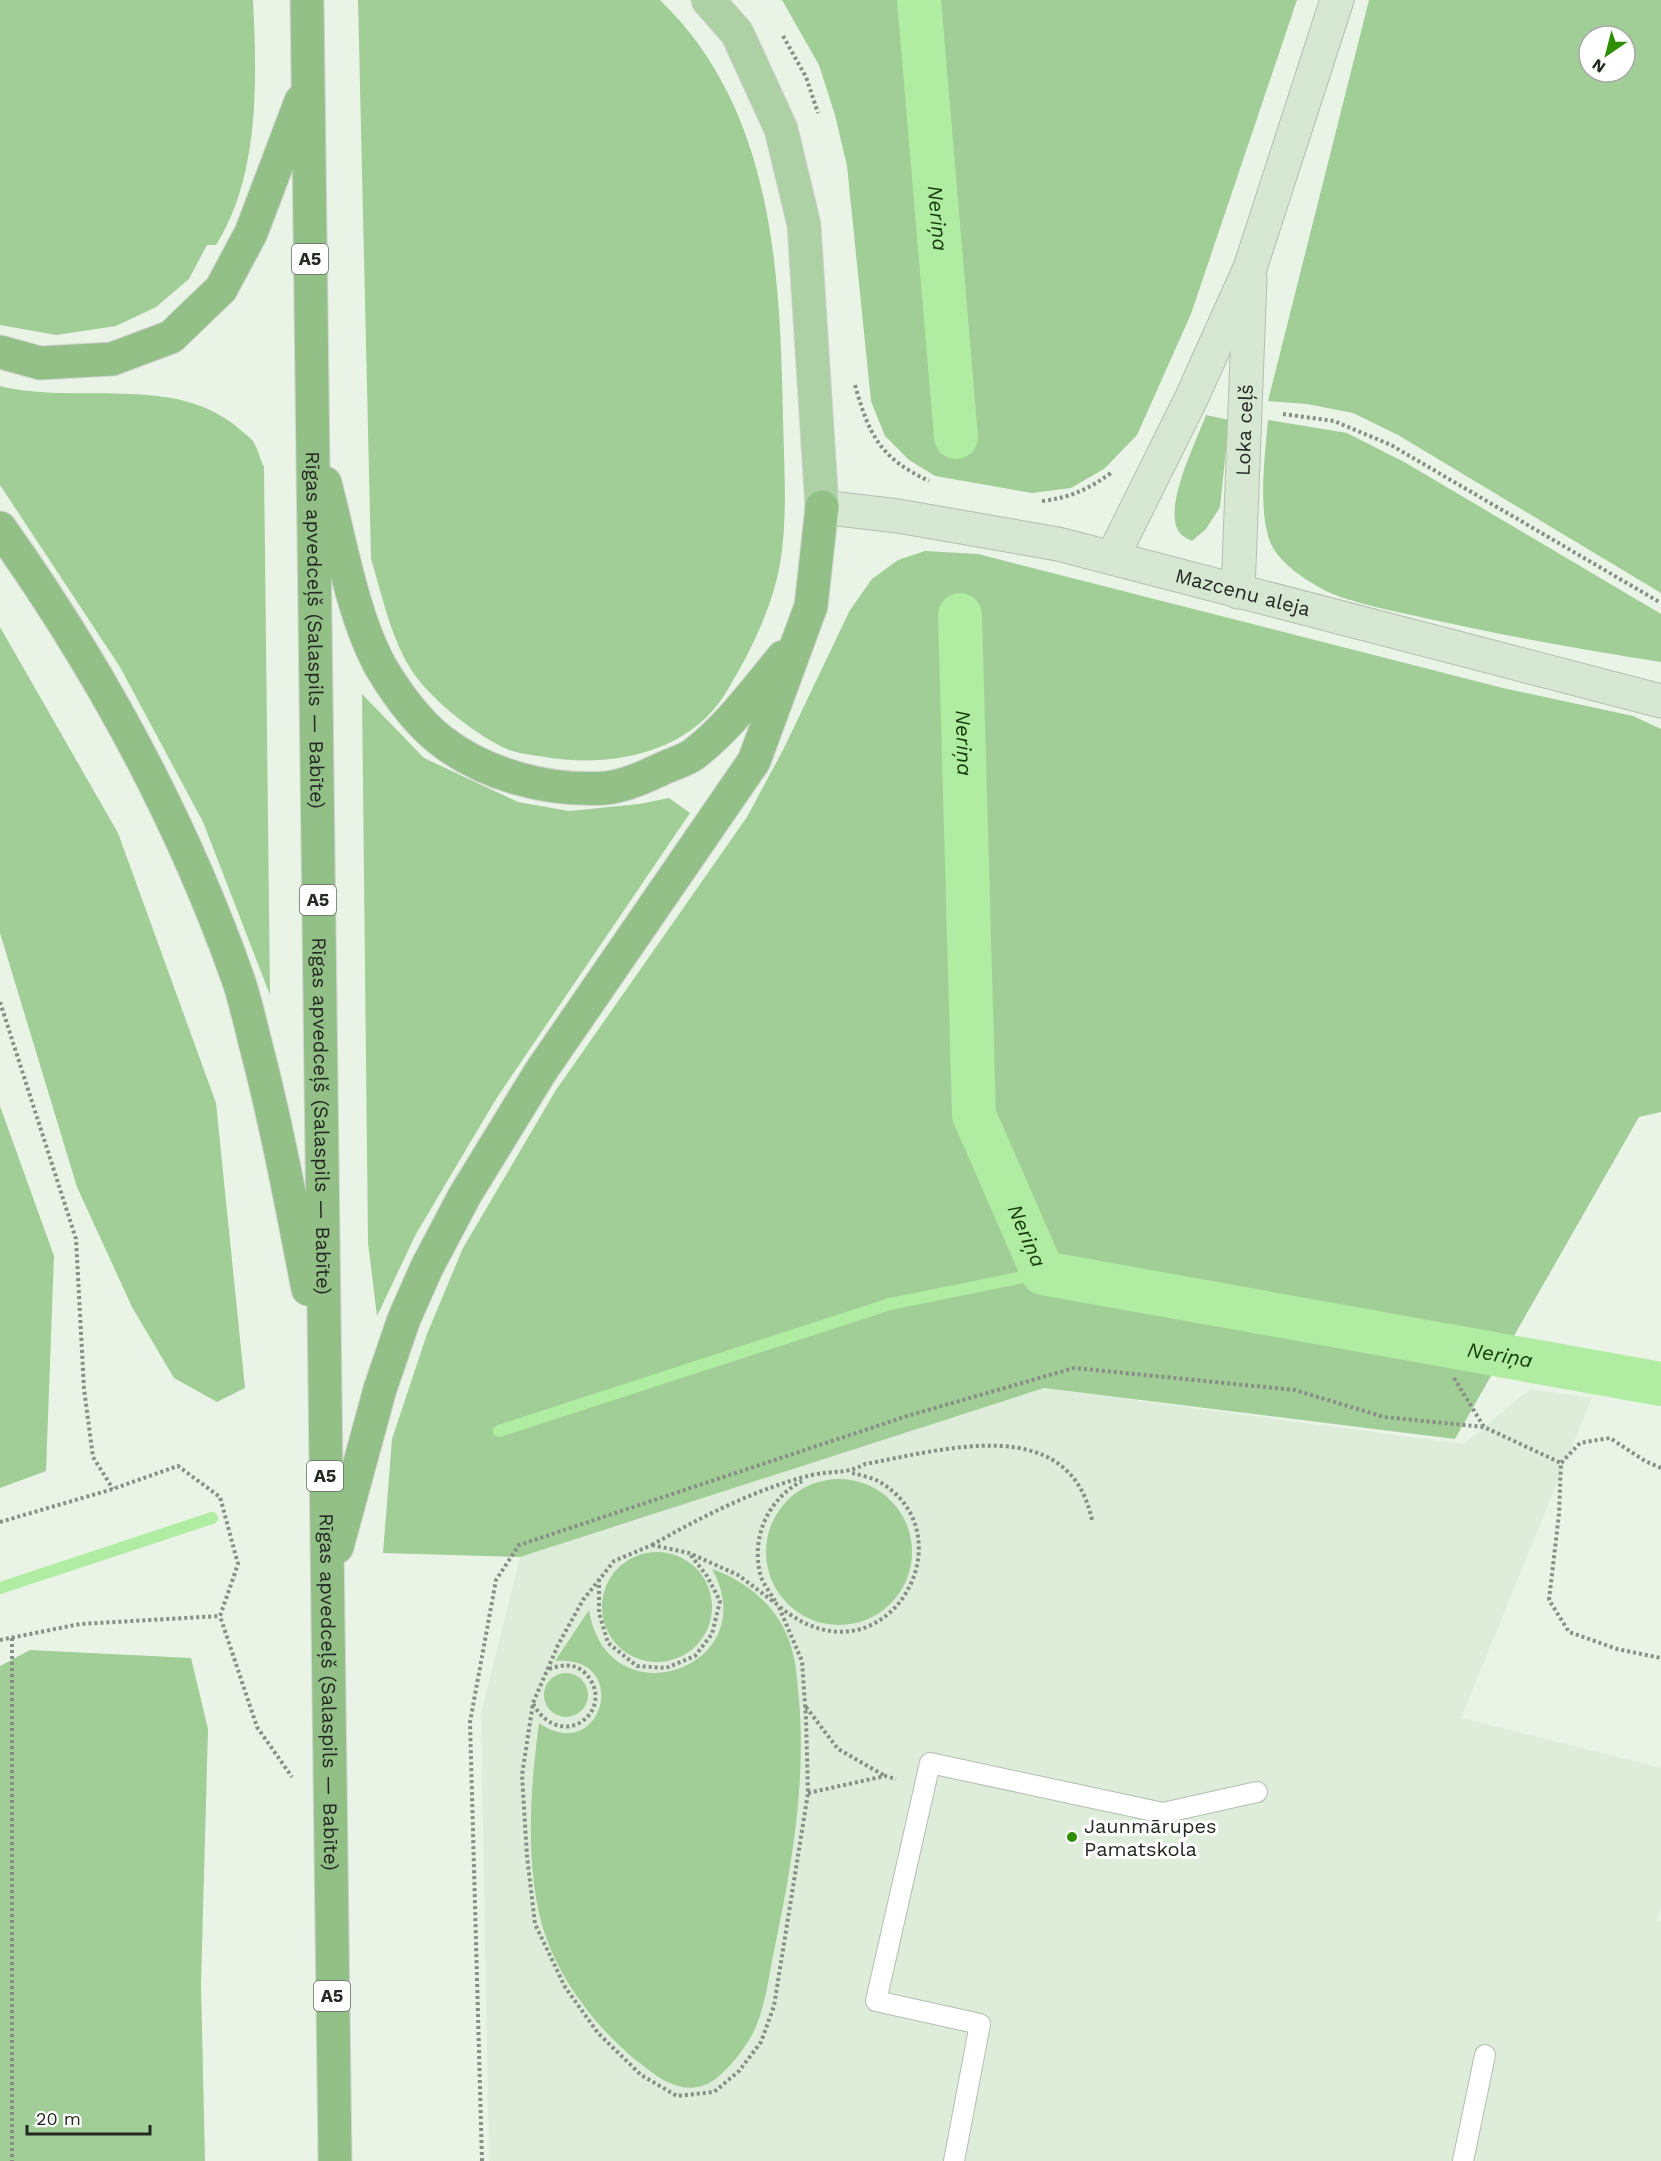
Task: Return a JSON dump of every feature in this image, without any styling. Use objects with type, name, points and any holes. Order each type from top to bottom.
[{"type":"highway","name":"Rīgas apvedceļš (Salaspils — Babīte)","points":[[307,0],[334,2161]]},
{"type":"highway","points":[[0,352],[40,363],[112,360],[171,337],[221,289],[251,233],[308,82]]},
{"type":"highway","points":[[313,436],[361,618],[381,668],[408,706],[439,739],[482,764],[519,779],[568,787],[607,788],[644,777],[693,755],[732,719],[800,638]]},
{"type":"highway","points":[[327,1587],[380,1389],[404,1319],[427,1267],[465,1195],[541,1071],[754,761],[811,606],[822,507]]},
{"type":"highway","points":[[0,528],[84,652],[142,757],[190,859],[238,977],[267,1091],[324,1365]]},
{"type":"main road","points":[[708,0],[737,33],[781,129],[804,225],[822,507]]},
{"type":"main road","name":"Loka ceļš","points":[[1112,558],[1191,399],[1250,267],[1337,0]]},
{"type":"main road","name":"Loka ceļš","points":[[1238,592],[1250,267]]},
{"type":"main road","name":"Mazcenu aleja","points":[[822,507],[898,516],[1058,544],[1661,701]]},
{"type":"lane","points":[[954,2161],[980,2024],[876,2001],[930,1763],[1163,1813],[1257,1792]]},
{"type":"lane","points":[[1463,2161],[1485,2055]]},
{"type":"path","points":[[780,31],[806,78],[820,120]]},
{"type":"path","points":[[854,374],[866,424],[882,449],[902,468],[931,482]]},
{"type":"path","points":[[1279,413],[1334,421],[1382,440],[1661,603]]},
{"type":"path","points":[[1032,501],[1059,499],[1088,490],[1119,467]]},
{"type":"path","points":[[0,1002],[76,1239],[84,1389],[93,1457],[114,1489]]},
{"type":"path","points":[[482,2161],[470,1722],[496,1580],[519,1545],[907,1416],[1074,1368],[1294,1390],[1384,1418],[1484,1427],[1562,1462]]},
{"type":"path","points":[[1454,1378],[1484,1427]]},
{"type":"path","points":[[1661,1468],[1645,1461],[1610,1438],[1580,1443],[1562,1462],[1559,1514],[1549,1600],[1569,1632],[1617,1649],[1661,1658]]},
{"type":"path","points":[[851,1472],[865,1464],[976,1444],[1021,1448],[1060,1462],[1087,1495],[1092,1520]]},
{"type":"path","points":[[0,1522],[114,1489],[178,1466],[220,1497],[238,1564],[220,1616],[257,1727],[297,1784]]},
{"type":"path","points":[[652,1545],[689,1553],[738,1575],[778,1605],[800,1623],[826,1632],[854,1631],[880,1621],[901,1602],[915,1578],[919,1550],[914,1523],[899,1498],[878,1481],[851,1472],[814,1474],[692,1522],[652,1545],[614,1561],[583,1600],[546,1670],[533,1703],[522,1775],[527,1856],[535,1924],[565,1987],[598,2034],[641,2075],[677,2096],[714,2092],[739,2071],[761,2042],[774,2006],[808,1793],[805,1706],[802,1661],[778,1605],[761,1578],[757,1546],[766,1515],[786,1490],[814,1474]]},
{"type":"path","points":[[599,1579],[599,1613],[608,1643],[637,1666],[666,1668],[695,1656],[712,1634],[720,1601],[706,1576],[689,1553]]},
{"type":"path","points":[[0,1640],[80,1624],[220,1616]]},
{"type":"path","points":[[12,1638],[12,2161]]},
{"type":"path","points":[[533,1703],[542,1719],[557,1727],[575,1726],[590,1716],[596,1699],[593,1681],[580,1668],[562,1664],[546,1670]]},
{"type":"path","points":[[805,1706],[838,1749],[885,1776],[923,1786]]},
{"type":"path","points":[[808,1793],[885,1776]]},
{"type":"shaded area","name":"Jaunmārupes Pamatskola","points":[[1044,1388],[1464,1444],[1530,1389],[1592,1398],[1461,1718],[1661,1768],[1661,1906],[1657,1920],[1661,1922],[1661,2161],[489,2161],[481,1714],[520,1557]]},
{"type":"green space","points":[[0,0],[253,0],[255,94],[252,126],[241,189],[230,218],[216,245],[207,245],[189,279],[156,307],[116,326],[56,335],[0,325]]},
{"type":"green space","points":[[358,0],[660,0],[698,43],[726,90],[748,141],[763,194],[773,249],[778,305],[785,472],[785,509],[780,564],[765,615],[751,648],[725,694],[709,714],[690,731],[669,743],[620,758],[595,760],[570,760],[509,750],[483,736],[444,707],[414,674],[399,647],[371,559]]},
{"type":"green space","points":[[782,0],[1297,0],[1191,314],[1137,435],[1104,469],[1071,488],[1032,493],[935,476],[909,460],[885,436],[871,401],[847,166],[835,115],[819,65]]},
{"type":"green space","points":[[1369,0],[1661,0],[1661,593],[1398,435],[1353,413],[1307,404],[1268,401]]},
{"type":"green space","points":[[0,386],[29,391],[122,394],[183,400],[211,410],[236,426],[253,441],[256,447],[264,467],[270,995],[203,822],[120,667],[0,485]]},
{"type":"green space","points":[[1206,415],[1229,420],[1220,507],[1206,529],[1192,541],[1180,533],[1175,522],[1175,508],[1182,475]]},
{"type":"green space","points":[[1268,420],[1347,433],[1406,463],[1661,614],[1661,662],[1510,636],[1384,609],[1334,594],[1310,582],[1276,553],[1267,533],[1263,484]]},
{"type":"green space","points":[[925,551],[978,554],[1503,688],[1633,716],[1661,729],[1661,1112],[1639,1117],[1455,1439],[1044,1388],[520,1557],[383,1553],[392,1439],[427,1334],[463,1248],[556,1090],[747,817],[783,750],[850,610],[872,579],[898,560]]},
{"type":"green space","points":[[0,627],[118,833],[216,1103],[245,1388],[217,1402],[174,1378],[132,1307],[77,1187],[0,933]]},
{"type":"green space","points":[[362,694],[424,758],[518,802],[569,811],[639,804],[669,798],[690,813],[496,1099],[416,1234],[377,1316],[368,1243]]},
{"type":"green space","points":[[0,1106],[54,1256],[46,1471],[0,1488]]},
{"type":"green space","points":[[839,1479],[867,1485],[890,1501],[906,1524],[912,1552],[906,1580],[890,1603],[867,1619],[839,1625],[811,1619],[788,1603],[772,1580],[766,1552],[772,1524],[788,1501],[811,1485]]},
{"type":"green space","points":[[657,1552],[678,1556],[696,1568],[708,1586],[712,1607],[708,1628],[696,1646],[678,1658],[657,1662],[636,1658],[618,1646],[606,1628],[602,1607],[606,1586],[618,1568],[636,1556]]},
{"type":"green space","points":[[712,1569],[735,1579],[756,1594],[774,1613],[787,1635],[797,1675],[801,1762],[792,1854],[762,2011],[754,2031],[730,2066],[710,2082],[693,2088],[667,2082],[631,2056],[595,2020],[565,1978],[544,1932],[538,1908],[532,1862],[531,1816],[539,1723],[561,1733],[579,1731],[592,1721],[600,1706],[601,1689],[594,1674],[579,1663],[555,1661],[589,1610],[602,1645],[624,1665],[650,1673],[678,1669],[702,1655],[719,1633],[723,1604]]},
{"type":"green space","points":[[30,1650],[191,1658],[208,1729],[201,1984],[205,2161],[0,2161],[0,1666]]},
{"type":"green space","points":[[566,1673],[575,1674],[582,1679],[587,1686],[587,1704],[582,1711],[575,1716],[566,1717],[557,1716],[550,1711],[545,1704],[544,1695],[545,1686],[550,1679],[557,1674]]},
{"type":"waterway","name":"Neriņa","points":[[919,0],[956,437]]},
{"type":"waterway","name":"Neriņa","points":[[960,615],[974,1115],[1043,1273],[1661,1384]]},
{"type":"waterway","points":[[499,1431],[890,1304],[1043,1273]]},
{"type":"waterway","points":[[0,1588],[212,1518]]},
{"type":"place","name":"Jaunmārupes Pamatskola","points":[[1072,1837]]}]
